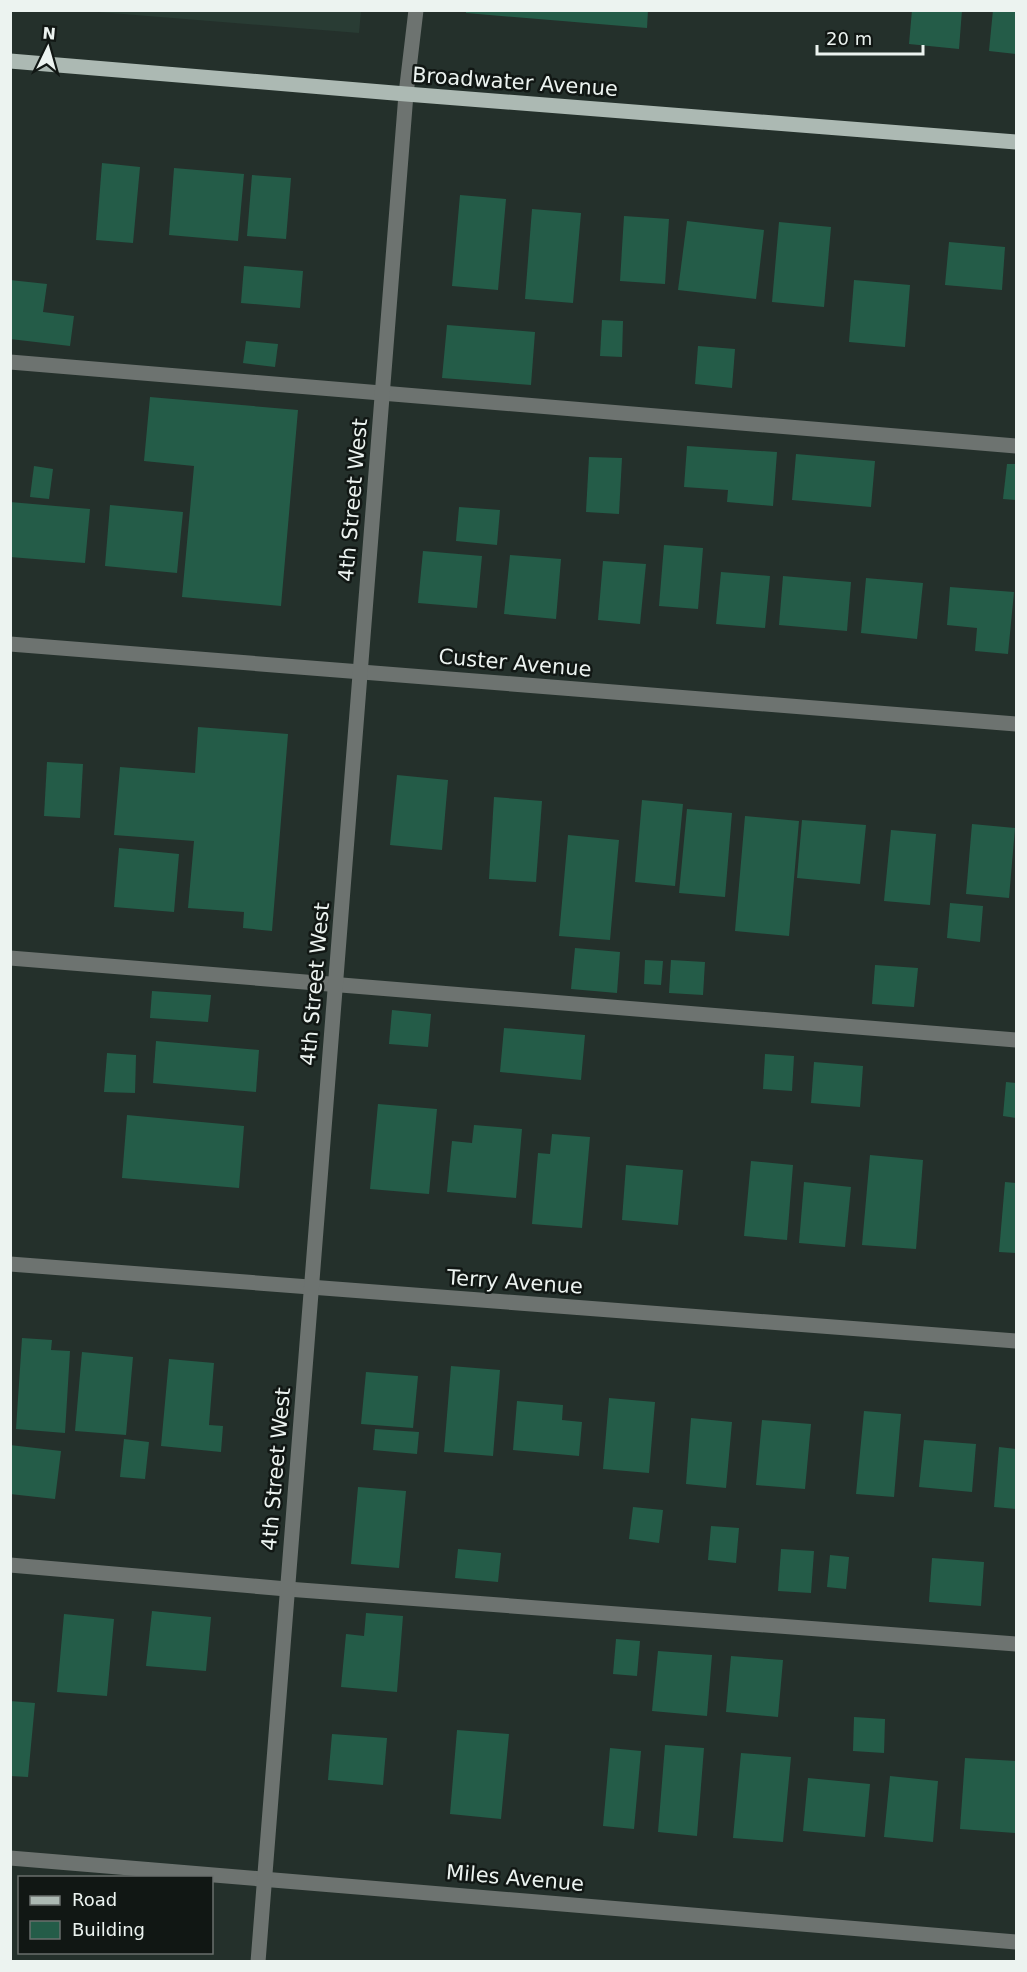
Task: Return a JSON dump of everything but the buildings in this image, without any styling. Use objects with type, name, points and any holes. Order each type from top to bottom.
[{"type":"main road","name":"Broadwater Avenue","points":[[10,61],[1017,142]]},
{"type":"street","name":"4th Street West","points":[[258,1962],[406,94],[416,10]]},
{"type":"street","points":[[10,362],[383,395],[1017,446]]},
{"type":"street","name":"Custer Avenue","points":[[10,644],[1017,724]]},
{"type":"street","points":[[10,958],[1017,1040]]},
{"type":"street","name":"Terry Avenue","points":[[10,1264],[1017,1341]]},
{"type":"street","points":[[10,1565],[287,1589],[1017,1644]]},
{"type":"street","name":"Miles Avenue","points":[[10,1858],[1017,1942]]},
{"type":"shaded area","points":[[361,10],[359,33],[86,11]]}]
